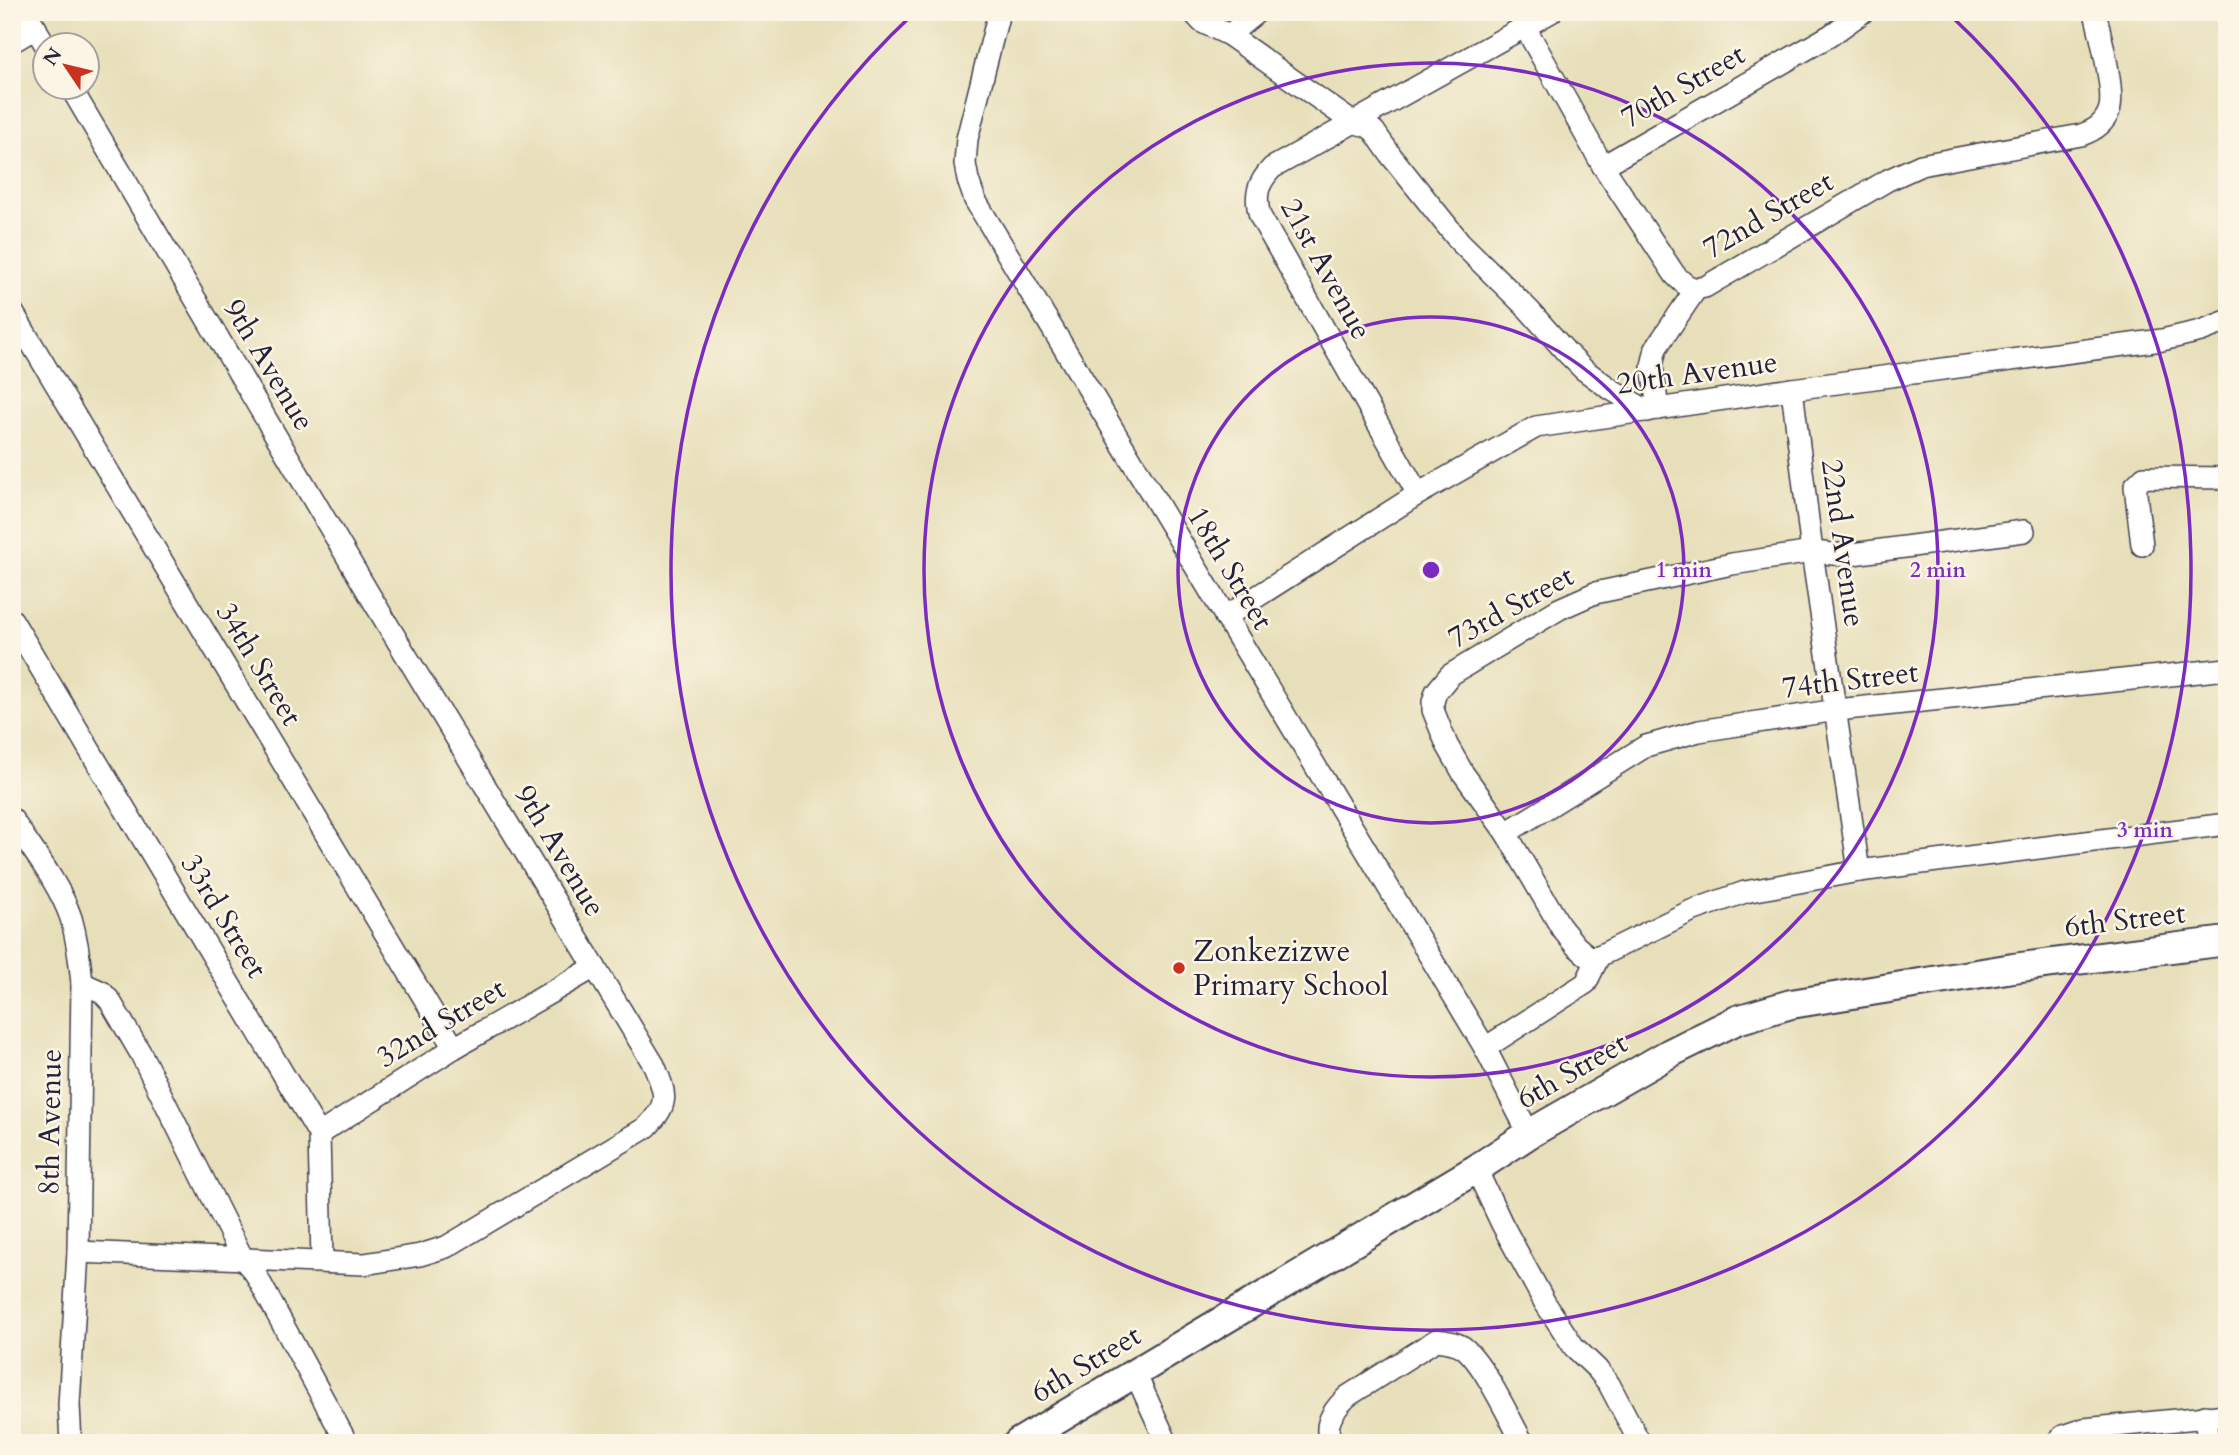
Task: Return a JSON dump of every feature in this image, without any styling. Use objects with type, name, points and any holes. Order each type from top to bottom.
[{"type":"street","name":"18th Street","points":[[999,12],[967,139],[965,164],[975,200],[1485,1048],[1529,1134]]},
{"type":"street","points":[[1193,12],[1202,22],[1228,35],[1353,121],[1374,131],[1461,242],[1575,361],[1609,388],[1652,410],[1652,366],[1656,348],[1696,289]]},
{"type":"street","points":[[1228,35],[1256,12]]},
{"type":"street","name":"21st Avenue","points":[[1418,494],[1260,216],[1256,201],[1262,179],[1272,168],[1353,121],[1551,12]]},
{"type":"street","name":"70th Street","points":[[1603,166],[1831,35],[1863,12]]},
{"type":"street","name":"72nd Street","points":[[1525,27],[1603,166],[1675,275],[1686,286],[1696,289],[1705,287],[1888,180],[1921,165],[1957,156],[2081,135],[2095,130],[2110,110],[2112,96],[2095,12]]},
{"type":"street","points":[[12,42],[36,29]]},
{"type":"street","name":"9th Avenue","points":[[78,1252],[364,1264],[420,1255],[446,1247],[647,1127],[660,1113],[665,1100],[663,1086],[654,1065],[369,594],[79,102]]},
{"type":"street","name":"34th Street","points":[[12,311],[454,1048]]},
{"type":"street","name":"20th Avenue","points":[[1225,617],[1418,494],[1536,428],[1792,389],[2162,340],[2201,331],[2227,321]]},
{"type":"street","name":"22nd Avenue","points":[[1792,389],[1812,552],[1860,871]]},
{"type":"street","points":[[2142,545],[2135,486],[2144,477],[2227,478]]},
{"type":"street","name":"73rd Street","points":[[1599,956],[1589,957],[1562,929],[1506,833],[1463,774],[1447,745],[1433,710],[1436,692],[1450,675],[1559,608],[1595,593],[1731,564],[1812,552],[1844,555],[2024,531]]},
{"type":"street","name":"33rd Street","points":[[12,620],[319,1134],[323,1261]]},
{"type":"street","name":"74th Street","points":[[1506,833],[1646,746],[1699,730],[1837,710],[2227,669]]},
{"type":"street","name":"8th Avenue","points":[[12,819],[57,890],[70,916],[78,947],[82,983],[78,1252],[69,1405],[72,1443]]},
{"type":"street","points":[[1485,1048],[1587,983],[1599,956],[1713,902],[1745,892],[1860,871],[2227,824]]},
{"type":"street","name":"6th Street","points":[[1018,1443],[1476,1169],[1529,1134],[1670,1053],[1737,1020],[1791,1004],[2013,968],[2227,941]]},
{"type":"street","name":"32nd Street","points":[[319,1134],[454,1048],[595,967]]},
{"type":"street","points":[[82,983],[102,992],[117,1012],[141,1054],[243,1259],[256,1273],[347,1443]]},
{"type":"street","points":[[1476,1169],[1545,1303],[1574,1346],[1609,1384],[1640,1443]]},
{"type":"street","points":[[1332,1443],[1328,1436],[1328,1426],[1335,1409],[1348,1396],[1436,1340],[1462,1346],[1472,1356],[1493,1388],[1522,1443]]},
{"type":"street","points":[[1135,1373],[1167,1443]]},
{"type":"street","points":[[2056,1443],[2063,1436],[2084,1429],[2227,1415]]},
{"type":"street","points":[[2205,1416],[2208,1443]]},
{"type":"place","name":"Zonkezizwe Primary School","points":[[1179,968]]}]
